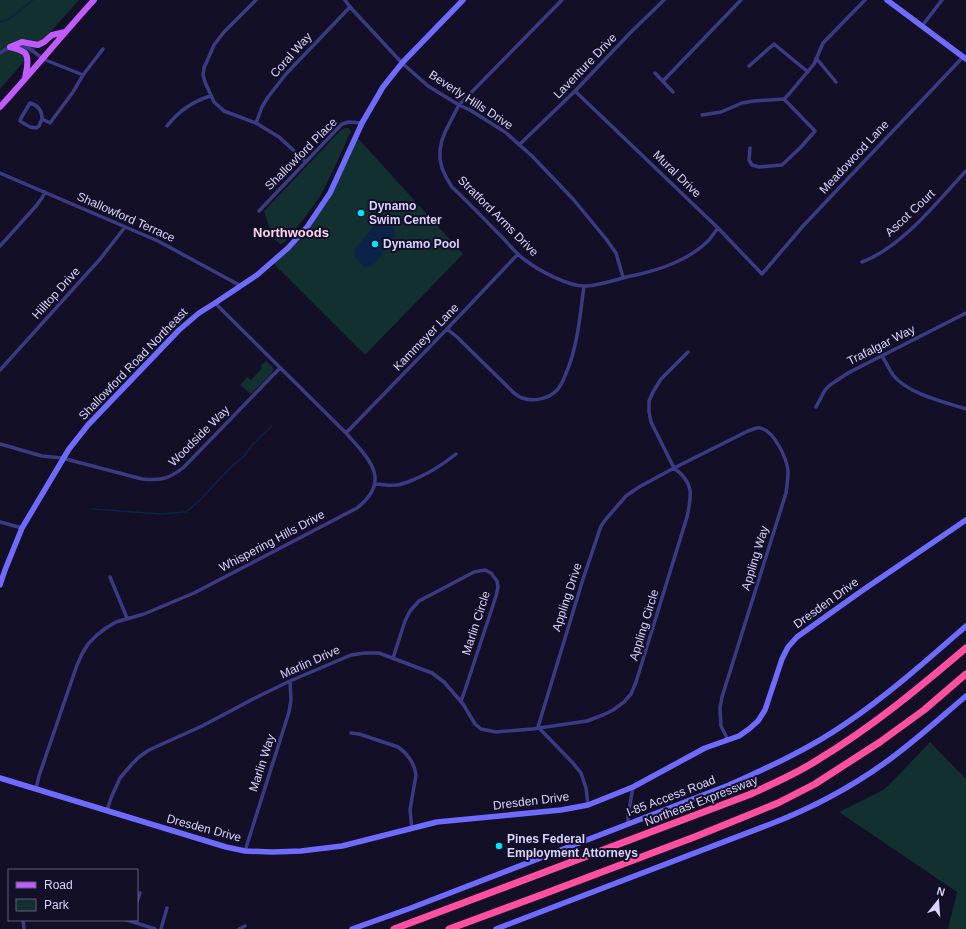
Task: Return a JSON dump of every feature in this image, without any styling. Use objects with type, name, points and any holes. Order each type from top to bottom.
[{"type":"highway","name":"Northeast Expressway","points":[[394,929],[751,794],[784,779],[818,760],[855,736],[891,710],[966,648]]},
{"type":"highway","points":[[449,929],[541,896],[778,803],[815,784],[880,742],[924,710],[966,674]]},
{"type":"main road","points":[[0,107],[94,0]]},
{"type":"main road","points":[[10,47],[22,42],[38,45],[52,35],[65,32]]},
{"type":"main road","points":[[10,47],[24,52],[27,61],[25,79]]},
{"type":"street","points":[[256,0],[224,32],[214,45],[204,68],[204,82],[214,102],[224,111],[256,123],[279,137],[306,162]]},
{"type":"street","name":"Beverly Hills Drive","points":[[345,0],[402,63],[428,86],[505,132],[532,156],[568,193],[606,239],[616,253],[623,277]]},
{"type":"street","name":"Shallowford Road Northeast","points":[[0,585],[22,528],[62,458],[69,449],[88,425],[179,330],[199,313],[257,275],[288,248],[307,227],[330,193],[362,124],[383,87],[402,63],[463,0]]},
{"type":"street","name":"Stratford Arms Drive","points":[[562,0],[459,105],[446,130],[440,150],[442,168],[452,187],[524,260],[542,271],[566,282],[584,286],[603,284],[623,277],[663,268],[682,260],[709,240],[718,228]]},
{"type":"street","name":"Laventure Drive","points":[[519,145],[575,91],[664,0]]},
{"type":"street","points":[[663,80],[741,0]]},
{"type":"street","points":[[702,115],[721,112],[742,103],[784,99],[814,64],[823,43],[865,0]]},
{"type":"street","points":[[887,0],[964,58]]},
{"type":"street","points":[[922,26],[942,0]]},
{"type":"street","name":"Coral Way","points":[[256,123],[262,107],[268,97],[286,74],[350,7]]},
{"type":"street","points":[[749,66],[774,44],[808,72]]},
{"type":"street","points":[[0,53],[10,47],[29,48],[43,58],[83,75]]},
{"type":"street","points":[[42,119],[50,123],[103,48]]},
{"type":"street","points":[[816,58],[836,82]]},
{"type":"street","name":"Meadowood Lane","points":[[762,274],[803,226],[964,58]]},
{"type":"street","points":[[655,72],[673,92]]},
{"type":"street","name":"Mural Drive","points":[[575,91],[718,228],[762,274]]},
{"type":"street","points":[[168,126],[174,117],[196,101],[210,96]]},
{"type":"street","points":[[750,148],[749,160],[752,165],[759,167],[782,165],[816,131],[784,99]]},
{"type":"street","points":[[30,103],[34,104],[40,109],[42,119],[39,126],[36,128],[30,127],[20,121],[30,103]]},
{"type":"street","name":"Shallowford Place","points":[[259,211],[342,124],[349,122],[362,124]]},
{"type":"street","name":"Ascot Court","points":[[862,262],[870,259],[897,241],[966,171]]},
{"type":"street","name":"Shallowford Terrace","points":[[0,173],[158,241],[241,286]]},
{"type":"street","points":[[0,246],[36,206],[45,192]]},
{"type":"street","name":"Hilltop Drive","points":[[0,370],[101,258],[125,227]]},
{"type":"street","name":"Kammeyer Lane","points":[[346,433],[518,254]]},
{"type":"street","points":[[447,329],[514,393],[523,398],[542,399],[552,395],[557,390],[564,380],[572,360],[577,337],[584,286]]},
{"type":"street","points":[[216,303],[346,433],[371,462],[376,478],[375,484],[388,486],[398,485],[412,480],[428,474],[456,454]]},
{"type":"street","name":"Trafalgar Way","points":[[816,407],[830,384],[848,373],[966,313]]},
{"type":"street","points":[[674,468],[651,422],[649,401],[661,379],[688,352]]},
{"type":"street","points":[[882,356],[894,376],[913,391],[966,409]]},
{"type":"street","name":"Woodside Way","points":[[0,444],[42,456],[62,458],[142,479],[155,480],[168,478],[176,474],[184,467],[280,368]]},
{"type":"street","name":"Appling Way","points":[[724,443],[758,427],[762,428],[774,438],[783,455],[788,469],[786,493],[722,697],[720,708],[721,726],[728,740]]},
{"type":"street","name":"Appling Drive","points":[[538,727],[583,579],[601,526],[610,513],[626,496],[639,487],[724,443]]},
{"type":"street","name":"Appling Circle","points":[[538,727],[587,721],[603,716],[624,702],[631,694],[652,634],[687,517],[690,502],[691,491],[688,482],[674,468]]},
{"type":"street","name":"Whispering Hills Drive","points":[[36,789],[39,776],[77,665],[88,644],[102,631],[116,622],[144,614],[194,593],[357,508],[365,501],[375,484]]},
{"type":"street","name":"Dresden Drive","points":[[0,778],[226,847],[245,851],[301,851],[342,846],[437,822],[561,810],[588,805],[633,787],[705,748],[739,736],[758,721],[765,710],[782,659],[788,647],[796,637],[966,520]]},
{"type":"street","points":[[0,522],[22,528]]},
{"type":"street","name":"Marlin Circle","points":[[393,658],[405,620],[410,611],[419,601],[474,572],[485,570],[491,573],[497,581],[498,587],[496,596],[461,702]]},
{"type":"street","points":[[110,577],[127,618]]},
{"type":"street","name":"I-85 Access Road","points":[[352,929],[411,908],[729,785],[767,768],[844,725],[892,689],[966,626]]},
{"type":"street","name":"Marlin Drive","points":[[106,810],[120,778],[139,757],[149,750],[202,726],[259,696],[351,655],[379,653],[432,673],[444,682],[461,702],[475,724],[481,729],[496,732],[538,727]]},
{"type":"street","name":"Marlin Way","points":[[245,851],[289,712],[291,700],[290,682]]},
{"type":"street","points":[[496,929],[761,828],[812,807],[886,762],[966,696]]},
{"type":"street","points":[[538,727],[581,773],[586,788],[588,805]]},
{"type":"street","points":[[351,733],[360,734],[398,747],[408,755],[416,769],[410,810],[412,829]]},
{"type":"street","points":[[628,824],[633,787]]},
{"type":"street","points":[[138,899],[140,893]]},
{"type":"street","points":[[161,929],[167,908]]},
{"type":"street","points":[[133,921],[155,929]]},
{"type":"street","points":[[239,929],[245,926]]},
{"type":"green space","points":[[0,0],[79,0],[0,89]]},
{"type":"green space","points":[[345,128],[349,128],[351,132],[332,174],[320,196],[285,242],[282,244],[278,243],[270,229],[264,211],[340,131]]},
{"type":"green space","points":[[355,135],[463,254],[365,355],[273,263],[303,230],[333,187]]},
{"type":"green space","points":[[266,361],[273,367],[272,373],[251,394],[240,385],[247,377],[251,380],[262,368],[260,366]]},
{"type":"green space","points":[[930,742],[966,779],[966,929],[948,929],[957,892],[839,812],[883,790]]},
{"type":"water","name":"Dynamo Pool","points":[[378,221],[391,225],[395,234],[394,238],[372,266],[365,267],[355,257],[354,252]]},
{"type":"waterway","points":[[0,22],[9,19],[33,0]]},
{"type":"waterway","points":[[92,509],[161,514],[186,512],[199,501],[272,426]]},
{"type":"place","name":"Dynamo Swim Center","points":[[361,213]]},
{"type":"place","name":"Dynamo Pool","points":[[375,244]]},
{"type":"place","name":"Pines Federal Employment Attorneys","points":[[499,846]]},
{"type":"district","name":"Northwoods","points":[[291,232]]}]
